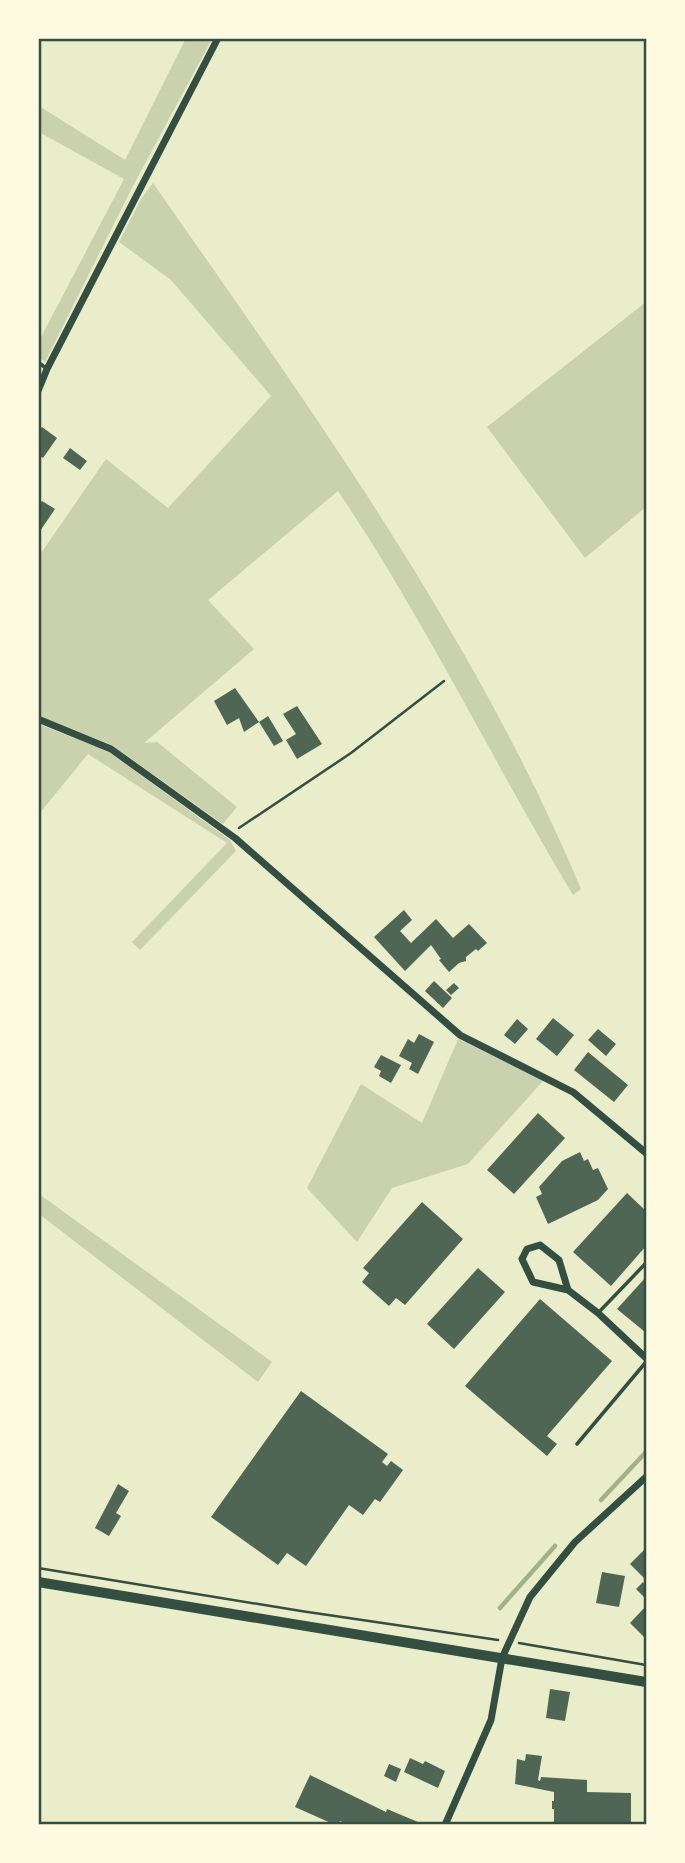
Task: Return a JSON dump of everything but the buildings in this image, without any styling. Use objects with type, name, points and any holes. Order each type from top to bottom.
[{"type":"main road","points":[[38,1582],[646,1682]]},
{"type":"street","points":[[38,391],[218,38]]},
{"type":"street","points":[[38,719],[111,749],[232,836],[460,1035],[573,1092],[646,1153]]},
{"type":"street","points":[[568,1290],[559,1260],[540,1245],[527,1249],[522,1259],[533,1282],[568,1290],[598,1313],[646,1360]]},
{"type":"street","points":[[445,1825],[491,1720],[502,1658],[530,1597],[575,1542],[646,1477]]},
{"type":"lane","points":[[38,362],[47,369]]},
{"type":"lane","points":[[598,1313],[646,1263]]},
{"type":"lane","points":[[577,1444],[646,1360]]},
{"type":"path","points":[[232,836],[351,753],[444,681]]},
{"type":"path","points":[[38,1568],[301,1611],[509,1641],[646,1665]]},
{"type":"green space","points":[[186,38],[212,39],[132,188],[45,362],[39,357],[39,341],[124,179],[39,132],[39,106],[125,160]]},
{"type":"green space","points":[[153,183],[329,438],[440,613],[491,703],[538,795],[581,889],[573,895],[400,590],[338,491],[208,600],[254,649],[144,743],[157,742],[237,807],[223,824],[112,745],[40,716],[39,556],[106,459],[168,508],[271,396],[171,280],[119,242],[141,199]]},
{"type":"green space","points":[[646,302],[646,507],[585,558],[487,427]]},
{"type":"green space","points":[[39,724],[109,752],[230,840],[236,851],[140,950],[132,942],[227,843],[88,754],[39,814]]},
{"type":"green space","points":[[458,1039],[544,1080],[468,1164],[392,1188],[357,1242],[307,1188],[361,1084],[422,1123]]},
{"type":"green space","points":[[39,1194],[272,1362],[258,1382],[39,1214]]},
{"type":"waterway","points":[[601,1500],[646,1452]]},
{"type":"waterway","points":[[500,1608],[555,1546]]}]
